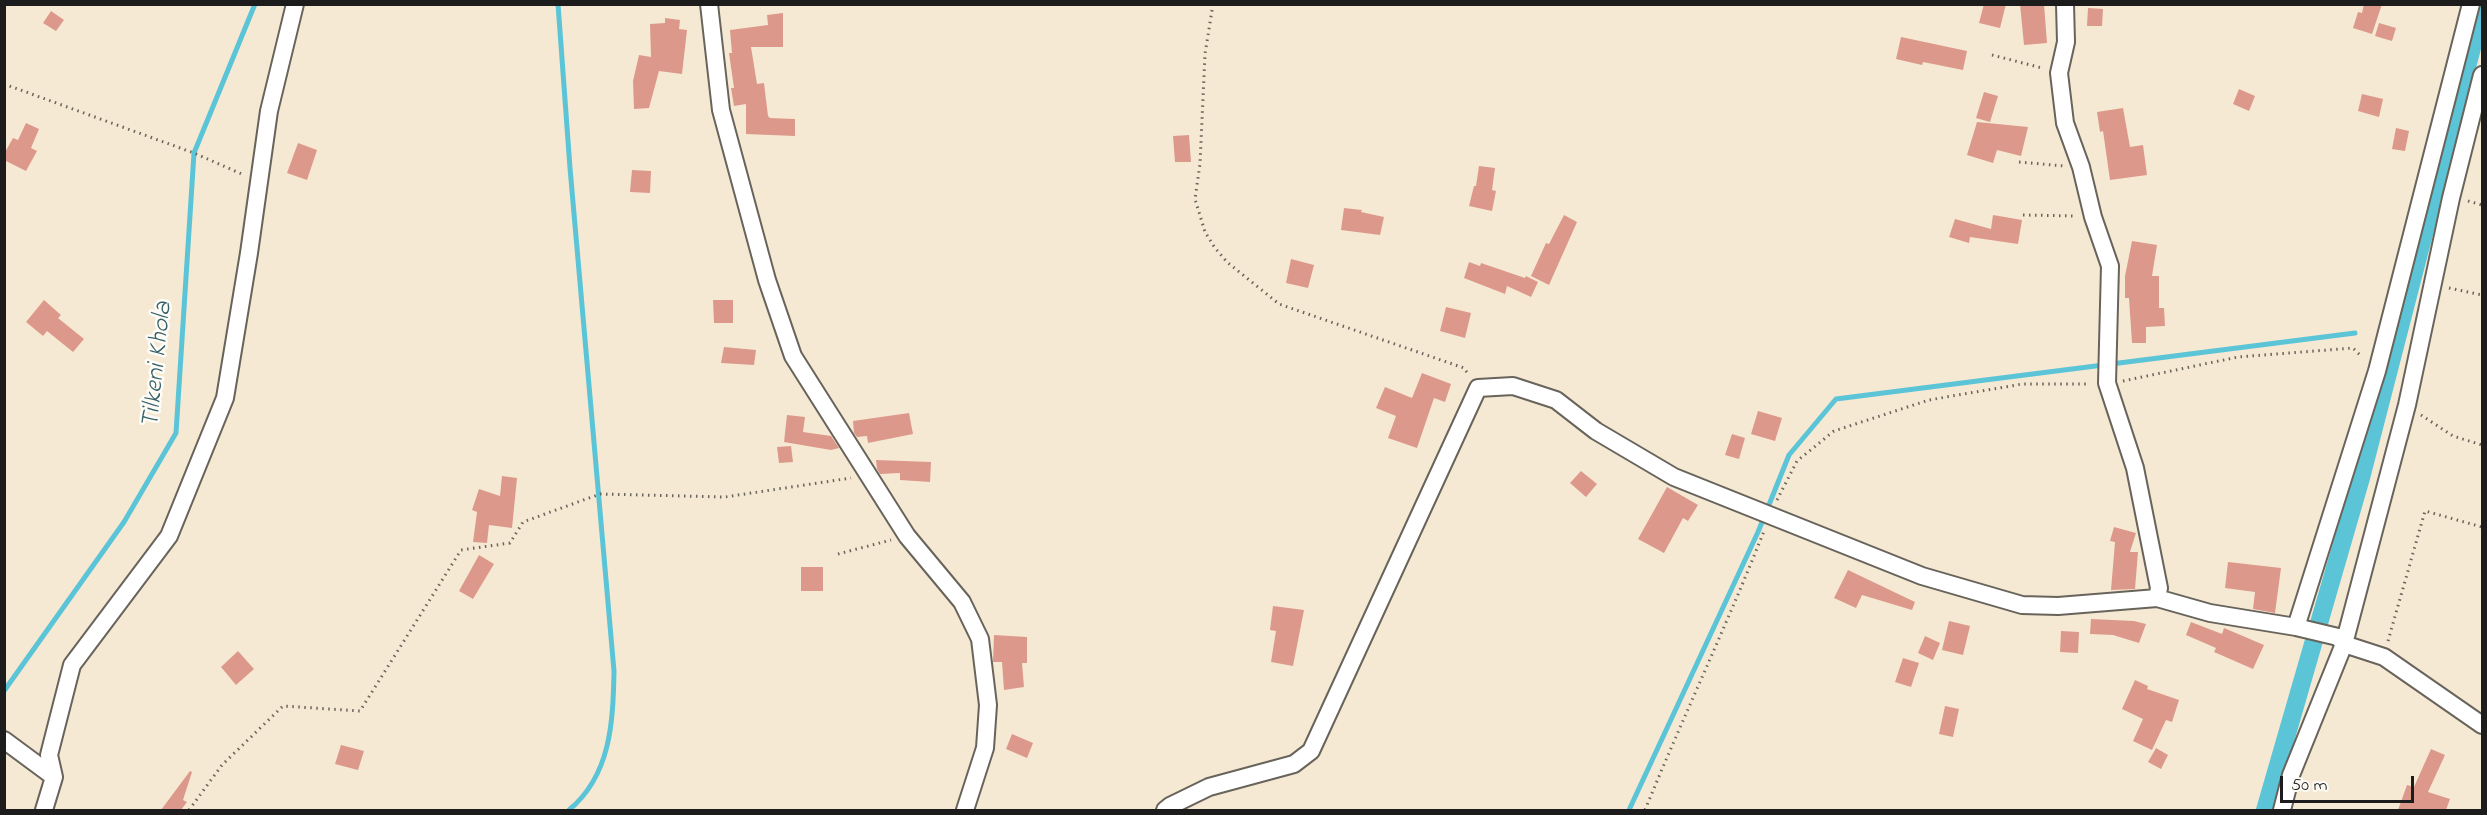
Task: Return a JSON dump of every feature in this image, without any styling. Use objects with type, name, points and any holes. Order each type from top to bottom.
[{"type":"street","points":[[44,810],[54,777],[49,755],[72,665],[169,536],[225,398],[269,111],[295,4]]},
{"type":"street","points":[[709,4],[721,110],[771,291],[793,356],[908,536],[962,602],[980,639],[988,705],[985,748],[965,810]]},
{"type":"street","points":[[2065,4],[2066,42],[2059,73],[2066,123],[2092,217],[2110,266],[2107,383],[2135,468],[2159,588],[2157,598]]},
{"type":"street","points":[[2296,627],[2377,371],[2471,4]]},
{"type":"street","points":[[2282,810],[2291,774],[2341,641],[2407,405],[2451,198],[2482,75]]},
{"type":"street","points":[[1166,810],[1209,787],[1294,764],[1311,751],[1478,388],[1513,386],[1556,400],[1596,431],[1674,477],[1922,576],[2022,605],[2058,606],[2157,598],[2210,613],[2296,627],[2384,657],[2482,724]]},
{"type":"street","points":[[4,740],[54,777]]},
{"type":"path","points":[[1213,4],[1205,54],[1200,164],[1195,199],[1205,232],[1215,248],[1227,262],[1279,304],[1464,368],[1478,388]]},
{"type":"path","points":[[1992,55],[2059,73]]},
{"type":"path","points":[[4,84],[194,153],[259,181]]},
{"type":"path","points":[[2019,162],[2080,167]]},
{"type":"path","points":[[2023,215],[2092,217]]},
{"type":"path","points":[[2432,285],[2482,295]]},
{"type":"path","points":[[1644,810],[1692,697],[1736,602],[1770,514],[1797,461],[1834,431],[1929,400],[2022,384],[2107,383],[2238,357],[2353,348],[2377,371]]},
{"type":"path","points":[[2407,405],[2453,436],[2482,445]]},
{"type":"path","points":[[189,810],[222,765],[283,706],[360,711],[461,550],[510,543],[523,522],[600,494],[725,497],[868,476]]},
{"type":"path","points":[[2384,657],[2425,511],[2482,527]]},
{"type":"path","points":[[838,554],[908,536]]},
{"type":"building","points":[[1984,4],[2006,4],[2000,28],[1979,23]]},
{"type":"building","points":[[2020,4],[2044,4],[2047,43],[2024,45]]},
{"type":"building","points":[[2364,4],[2382,4],[2372,34],[2353,28],[2358,12],[2362,13]]},
{"type":"building","points":[[2088,8],[2103,9],[2102,26],[2087,26]]},
{"type":"building","points":[[51,11],[64,20],[56,31],[43,23]]},
{"type":"building","points":[[783,13],[783,47],[751,47],[757,84],[764,83],[768,116],[795,119],[795,136],[746,134],[746,104],[734,106],[731,88],[734,88],[729,53],[732,53],[730,30],[768,25],[767,15]]},
{"type":"building","points":[[665,18],[680,20],[679,29],[687,30],[682,74],[659,71],[649,108],[634,109],[633,81],[639,55],[651,57],[650,24],[665,23]]},
{"type":"building","points":[[2379,23],[2396,28],[2392,41],[2375,36]]},
{"type":"building","points":[[1901,37],[1967,51],[1963,70],[1896,59]]},
{"type":"building","points":[[2239,89],[2255,96],[2249,111],[2233,104]]},
{"type":"building","points":[[1984,92],[1998,96],[1990,122],[1976,118]]},
{"type":"building","points":[[2362,94],[2383,99],[2379,117],[2358,111]]},
{"type":"building","points":[[2123,108],[2130,147],[2143,145],[2147,175],[2110,180],[2103,131],[2100,132],[2097,112]]},
{"type":"building","points":[[1977,122],[2028,127],[2021,156],[1997,150],[1993,163],[1967,155]]},
{"type":"building","points":[[26,123],[39,129],[31,148],[37,151],[26,171],[4,160],[4,154],[13,138],[18,140]]},
{"type":"building","points":[[2396,128],[2409,131],[2405,151],[2392,149]]},
{"type":"building","points":[[1189,135],[1191,162],[1175,162],[1173,136]]},
{"type":"building","points":[[298,143],[317,150],[307,180],[287,173]]},
{"type":"building","points":[[1479,166],[1495,168],[1492,190],[1496,191],[1492,211],[1469,206],[1474,186],[1476,186]]},
{"type":"building","points":[[632,170],[651,171],[650,193],[630,192]]},
{"type":"building","points":[[1344,208],[1362,210],[1361,212],[1384,217],[1380,235],[1341,230]]},
{"type":"building","points":[[1564,215],[1577,222],[1549,285],[1531,276],[1546,243],[1549,244]]},
{"type":"building","points":[[1993,215],[2022,220],[2018,244],[1970,237],[1969,243],[1949,237],[1955,219],[1991,229]]},
{"type":"building","points":[[2132,241],[2157,245],[2152,276],[2159,276],[2159,308],[2164,308],[2165,326],[2146,327],[2146,343],[2132,343],[2129,298],[2125,298],[2125,276]]},
{"type":"building","points":[[1291,259],[1314,265],[1308,288],[1286,283]]},
{"type":"building","points":[[1469,262],[1480,266],[1481,263],[1525,278],[1526,276],[1538,282],[1531,297],[1507,286],[1505,294],[1464,278]]},
{"type":"building","points":[[44,300],[61,315],[58,318],[84,339],[73,352],[47,331],[43,336],[26,322]]},
{"type":"building","points":[[713,300],[733,300],[733,323],[714,323]]},
{"type":"building","points":[[1446,307],[1471,313],[1465,338],[1440,331]]},
{"type":"building","points":[[724,347],[756,350],[754,365],[721,363]]},
{"type":"building","points":[[1422,373],[1451,384],[1445,402],[1434,398],[1417,448],[1388,438],[1396,416],[1376,408],[1385,387],[1412,398]]},
{"type":"building","points":[[1758,411],[1782,418],[1775,441],[1751,434]]},
{"type":"building","points":[[909,413],[913,434],[868,443],[867,436],[857,437],[854,433],[853,421]]},
{"type":"building","points":[[787,415],[805,417],[803,432],[831,436],[839,448],[831,450],[784,442]]},
{"type":"building","points":[[1732,434],[1745,438],[1739,459],[1725,455]]},
{"type":"building","points":[[791,446],[793,462],[779,463],[777,447]]},
{"type":"building","points":[[876,460],[931,462],[930,482],[900,480],[900,473],[880,474]]},
{"type":"building","points":[[1581,471],[1597,484],[1586,497],[1570,483]]},
{"type":"building","points":[[502,476],[517,478],[512,528],[489,525],[487,543],[473,542],[477,512],[472,510],[479,489],[500,496]]},
{"type":"building","points":[[1667,487],[1698,505],[1688,521],[1683,518],[1664,553],[1638,539]]},
{"type":"building","points":[[2114,527],[2136,533],[2130,552],[2138,552],[2135,589],[2111,590],[2115,542],[2110,541]]},
{"type":"building","points":[[479,555],[494,564],[473,599],[459,591]]},
{"type":"building","points":[[2228,562],[2281,568],[2275,613],[2253,609],[2255,592],[2225,588]]},
{"type":"building","points":[[801,567],[823,567],[823,591],[801,591]]},
{"type":"building","points":[[1848,570],[1915,602],[1912,610],[1862,595],[1856,608],[1834,598]]},
{"type":"building","points":[[1273,606],[1304,610],[1293,666],[1271,662],[1276,631],[1270,630]]},
{"type":"building","points":[[2091,619],[2134,621],[2146,624],[2139,643],[2113,635],[2090,634]]},
{"type":"building","points":[[1949,621],[1970,626],[1963,655],[1942,650]]},
{"type":"building","points":[[2191,622],[2222,634],[2224,628],[2264,645],[2253,669],[2214,652],[2216,648],[2186,635]]},
{"type":"building","points":[[2061,631],[2079,632],[2078,653],[2060,652]]},
{"type":"building","points":[[994,635],[1027,637],[1027,663],[1022,663],[1024,687],[1004,690],[1002,662],[993,662]]},
{"type":"building","points":[[1925,636],[1940,643],[1933,660],[1918,653]]},
{"type":"building","points":[[238,651],[254,669],[236,685],[221,667]]},
{"type":"building","points":[[1903,658],[1919,663],[1911,687],[1895,682]]},
{"type":"building","points":[[2135,680],[2148,686],[2147,689],[2179,700],[2172,722],[2166,720],[2152,750],[2133,741],[2143,719],[2122,709]]},
{"type":"building","points":[[1945,706],[1959,709],[1953,737],[1939,734]]},
{"type":"building","points":[[1012,734],[1033,743],[1027,758],[1006,749]]},
{"type":"building","points":[[341,745],[364,751],[358,770],[335,764]]},
{"type":"building","points":[[2156,748],[2168,755],[2161,769],[2148,762]]},
{"type":"building","points":[[2431,749],[2445,755],[2428,792],[2450,799],[2446,810],[2398,810],[2407,785],[2414,787]]},
{"type":"building","points":[[190,771],[192,772],[183,800],[187,802],[181,810],[161,810]]},
{"type":"waterway","name":"Tilkeni Khola","points":[[4,691],[124,522],[176,433],[194,153],[255,4]]},
{"type":"waterway","points":[[558,4],[614,671],[607,746],[594,781],[569,810]]},
{"type":"waterway","points":[[2265,810],[2361,478],[2482,9]]},
{"type":"waterway","points":[[1629,810],[1758,532],[1789,455],[1836,399],[2355,333]]}]
